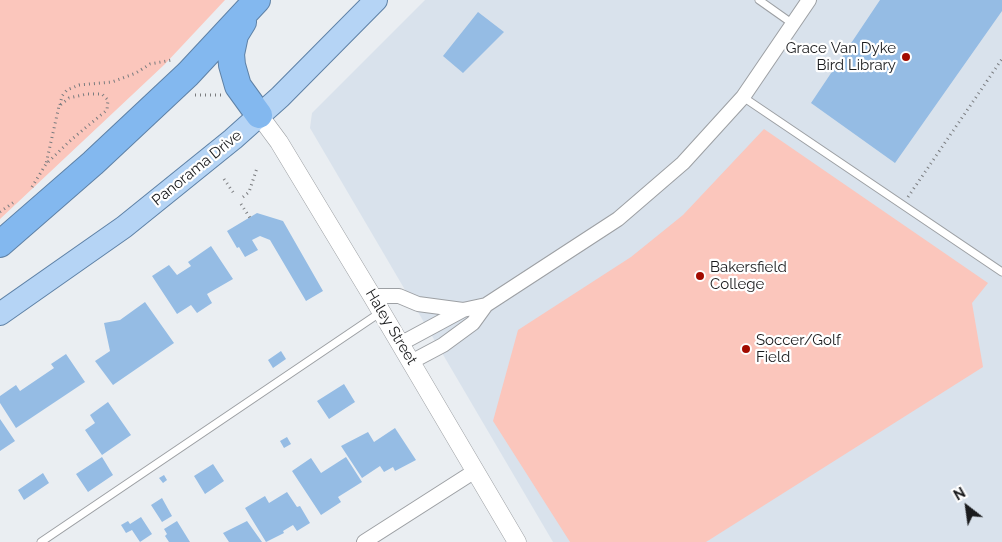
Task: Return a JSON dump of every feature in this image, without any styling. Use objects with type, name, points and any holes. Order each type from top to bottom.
[{"type":"highway","points":[[254,4],[235,35],[231,54],[238,86],[259,115]]},
{"type":"highway","points":[[0,244],[94,163],[188,74],[254,4]]},
{"type":"main road","name":"Panorama Drive","points":[[0,314],[131,221],[259,115],[309,69],[376,0]]},
{"type":"street","points":[[411,362],[442,345],[473,323],[486,305],[618,219],[683,164],[743,97],[809,0]]},
{"type":"street","name":"Haley Street","points":[[259,115],[279,142],[517,542]]},
{"type":"street","points":[[372,296],[399,296],[418,304],[462,310]]},
{"type":"street","points":[[400,344],[462,310],[486,305]]},
{"type":"street","points":[[364,542],[475,471]]},
{"type":"lane","points":[[759,0],[793,24]]},
{"type":"lane","points":[[743,97],[1002,272]]},
{"type":"lane","points":[[42,542],[381,312]]},
{"type":"path","points":[[46,164],[59,106],[62,96],[68,90],[79,85],[112,82],[136,73],[150,64],[181,59]]},
{"type":"path","points":[[903,204],[1002,60]]},
{"type":"path","points":[[25,194],[32,187],[46,164],[107,110],[108,100],[102,94],[87,94],[69,98],[59,106]]},
{"type":"path","points":[[189,94],[200,96],[225,94]]},
{"type":"path","points":[[243,197],[249,192],[257,168]]},
{"type":"path","points":[[224,179],[235,196]]},
{"type":"path","points":[[0,212],[18,200]]},
{"type":"path","points":[[241,204],[250,218]]},
{"type":"shaded area","points":[[0,0],[225,0],[165,64],[0,219]]},
{"type":"shaded area","name":"Bakersfield College","points":[[425,0],[1002,0],[1002,542],[553,542],[310,128],[312,113]]},
{"type":"shaded area","name":"Soccer/Golf Field","points":[[764,129],[988,283],[972,303],[983,367],[706,542],[570,542],[493,421],[518,330],[631,257],[683,215]]},
{"type":"building","name":"Grace Van Dyke Bird Library","points":[[880,0],[1002,0],[1002,11],[895,163],[811,103]]},
{"type":"building","points":[[478,12],[504,32],[463,73],[443,56]]},
{"type":"building","points":[[257,213],[283,221],[323,291],[306,301],[270,240],[260,236],[252,240],[258,250],[245,257],[239,247],[237,248],[227,231]]},
{"type":"building","points":[[211,246],[233,279],[207,294],[212,303],[197,313],[191,305],[177,314],[152,276],[169,265],[177,275],[191,266],[188,262]]},
{"type":"building","points":[[145,302],[174,343],[113,385],[95,361],[110,351],[104,323],[120,320]]},
{"type":"building","points":[[281,351],[286,359],[273,368],[268,360]]},
{"type":"building","points":[[66,354],[85,382],[16,428],[0,403],[0,396],[16,385],[20,391],[54,368],[51,364]]},
{"type":"building","points":[[344,384],[355,402],[329,419],[317,401]]},
{"type":"building","points":[[108,402],[131,435],[102,455],[85,430],[95,423],[90,415]]},
{"type":"building","points":[[0,419],[15,441],[0,451]]},
{"type":"building","points":[[395,428],[416,460],[395,471],[393,467],[384,472],[380,466],[362,478],[341,446],[368,432],[374,442]]},
{"type":"building","points":[[287,437],[291,444],[284,448],[280,441]]},
{"type":"building","points":[[102,457],[113,475],[88,492],[76,474]]},
{"type":"building","points":[[346,457],[362,482],[338,497],[341,502],[321,515],[292,471],[311,458],[321,473]]},
{"type":"building","points":[[213,464],[224,481],[205,494],[194,476]]},
{"type":"building","points":[[43,473],[49,483],[24,500],[18,490]]},
{"type":"building","points":[[164,475],[167,480],[163,483],[159,478]]},
{"type":"building","points":[[287,492],[297,507],[300,506],[310,523],[297,531],[293,525],[283,531],[284,533],[266,542],[245,508],[265,496],[269,503]]},
{"type":"building","points":[[162,498],[172,516],[162,522],[151,505]]},
{"type":"building","points":[[141,517],[152,534],[140,542],[132,530],[126,533],[121,525],[128,521],[130,524]]},
{"type":"building","points":[[177,521],[190,542],[169,542],[165,536],[167,534],[164,529]]},
{"type":"building","points":[[247,521],[262,542],[229,542],[223,533]]},
{"type":"place","name":"Grace Van Dyke Bird Library","points":[[906,57]]},
{"type":"place","name":"Bakersfield College","points":[[700,276]]},
{"type":"place","name":"Soccer/Golf Field","points":[[746,349]]}]
